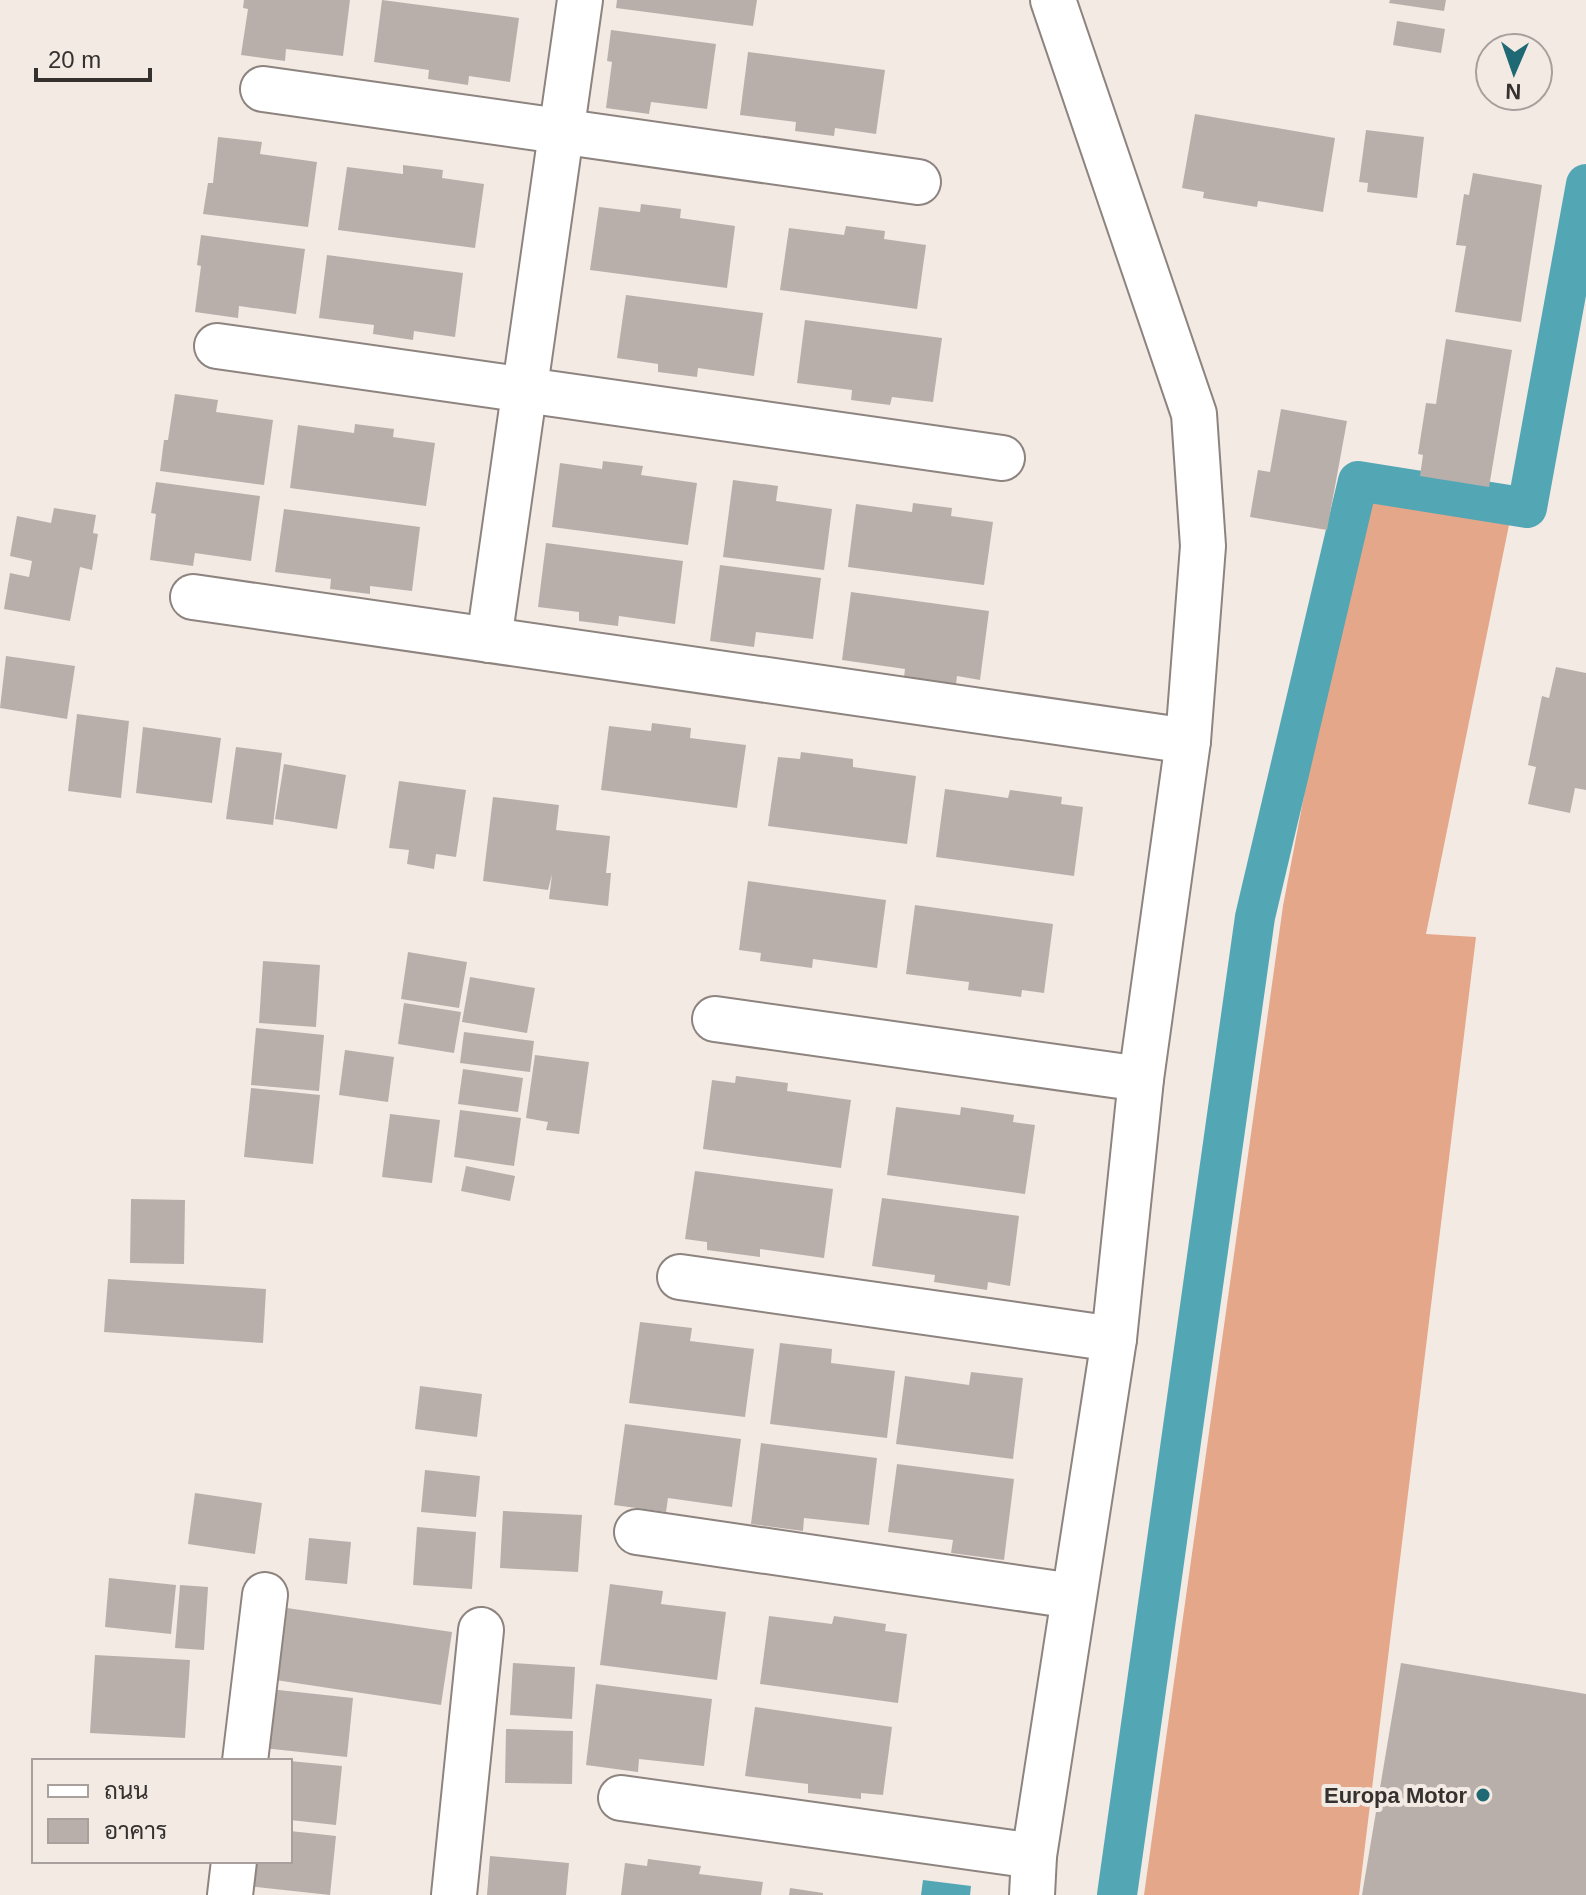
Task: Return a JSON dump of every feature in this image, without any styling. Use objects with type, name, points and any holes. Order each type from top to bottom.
[{"type":"street","points":[[489,640],[580,0]]},
{"type":"street","points":[[621,1798],[1033,1875],[1114,1339],[1141,1079],[1188,741],[1203,546],[1194,414],[1053,0]]},
{"type":"street","points":[[263,89],[918,182]]},
{"type":"street","points":[[217,346],[1002,458]]},
{"type":"street","points":[[193,597],[1188,741]]},
{"type":"street","points":[[715,1019],[1141,1079]]},
{"type":"street","points":[[680,1277],[1114,1339]]},
{"type":"street","points":[[637,1532],[1073,1596]]},
{"type":"street","points":[[245,1759],[265,1595]]},
{"type":"street","points":[[454,1895],[481,1630]]},
{"type":"street","points":[[230,1895],[234,1863]]},
{"type":"shaded area","points":[[1363,486],[1511,515],[1426,934],[1476,937],[1359,1895],[1144,1895],[1283,906]]},
{"type":"water","points":[[923,1880],[971,1886],[970,1895],[921,1895]]},
{"type":"building","points":[[244,0],[350,0],[343,56],[286,49],[285,61],[241,55],[248,9],[243,8]]},
{"type":"building","points":[[382,0],[519,18],[510,82],[469,76],[468,85],[428,79],[429,70],[374,62]]},
{"type":"building","points":[[617,0],[757,0],[753,26],[616,8]]},
{"type":"building","points":[[1390,0],[1446,0],[1444,11],[1389,3]]},
{"type":"building","points":[[1397,21],[1445,29],[1441,53],[1393,45]]},
{"type":"building","points":[[611,30],[716,44],[707,109],[651,102],[649,114],[606,108],[612,62],[607,61]]},
{"type":"building","points":[[748,52],[885,70],[876,134],[835,128],[834,136],[795,131],[796,122],[740,115]]},
{"type":"building","points":[[1195,114],[1335,138],[1323,212],[1258,201],[1257,207],[1203,198],[1204,192],[1182,188]]},
{"type":"building","points":[[1366,130],[1424,137],[1417,198],[1367,192],[1368,183],[1359,182]]},
{"type":"building","points":[[218,137],[262,142],[260,154],[317,162],[308,227],[203,214],[208,183],[213,183]]},
{"type":"building","points":[[403,165],[443,170],[442,178],[484,184],[475,248],[338,230],[347,167],[403,174]]},
{"type":"building","points":[[1473,173],[1542,185],[1521,322],[1455,312],[1466,246],[1456,245],[1464,194],[1469,195]]},
{"type":"building","points":[[641,204],[681,209],[680,218],[735,226],[727,288],[590,270],[599,207],[640,212]]},
{"type":"building","points":[[846,226],[885,231],[884,239],[926,245],[917,309],[780,290],[789,228],[844,235]]},
{"type":"building","points":[[201,235],[305,249],[296,314],[239,306],[238,318],[195,312],[201,266],[197,265]]},
{"type":"building","points":[[327,255],[463,273],[455,337],[414,331],[413,340],[373,334],[374,325],[319,318]]},
{"type":"building","points":[[626,295],[763,313],[754,376],[698,368],[697,377],[658,372],[658,364],[617,358]]},
{"type":"building","points":[[805,320],[942,338],[933,402],[892,397],[890,405],[851,400],[852,390],[797,383]]},
{"type":"building","points":[[1446,339],[1512,350],[1489,487],[1420,476],[1423,455],[1418,454],[1426,403],[1436,404]]},
{"type":"building","points":[[175,394],[218,400],[216,412],[273,420],[264,485],[160,471]]},
{"type":"building","points":[[1281,409],[1347,421],[1327,530],[1250,517],[1258,470],[1270,472]]},
{"type":"building","points":[[355,424],[394,429],[393,437],[435,443],[426,506],[290,488],[298,425],[354,433]]},
{"type":"building","points":[[603,461],[643,466],[641,475],[697,483],[688,545],[552,527],[560,463],[602,469]]},
{"type":"building","points":[[733,480],[778,486],[776,501],[832,509],[824,570],[723,557]]},
{"type":"building","points":[[156,482],[260,496],[251,561],[195,553],[193,566],[150,560],[156,514],[151,513]]},
{"type":"building","points":[[913,503],[952,508],[951,516],[993,522],[984,585],[848,567],[856,504],[912,512]]},
{"type":"building","points":[[54,508],[96,515],[93,533],[98,534],[92,570],[80,567],[70,621],[4,609],[10,573],[29,577],[32,561],[10,556],[17,516],[51,523]]},
{"type":"building","points":[[284,509],[420,527],[412,591],[370,586],[370,594],[330,589],[331,579],[275,572]]},
{"type":"building","points":[[546,543],[683,561],[675,624],[619,616],[618,626],[579,621],[579,612],[538,607]]},
{"type":"building","points":[[720,565],[821,578],[813,639],[756,632],[754,647],[710,641]]},
{"type":"building","points":[[851,592],[989,611],[980,680],[957,676],[956,684],[904,677],[905,669],[842,660]]},
{"type":"building","points":[[6,656],[75,666],[67,719],[0,708]]},
{"type":"building","points":[[1556,667],[1586,673],[1586,790],[1575,788],[1570,813],[1528,804],[1536,767],[1528,765],[1542,696],[1549,698]]},
{"type":"building","points":[[77,714],[129,721],[121,798],[68,791]]},
{"type":"building","points":[[652,723],[691,728],[690,738],[746,745],[737,808],[601,790],[609,726],[651,731]]},
{"type":"building","points":[[143,727],[221,738],[212,803],[136,793]]},
{"type":"building","points":[[236,747],[282,753],[273,825],[226,819]]},
{"type":"building","points":[[801,752],[853,759],[853,767],[916,776],[907,844],[768,826],[778,757],[800,759]]},
{"type":"building","points":[[284,764],[346,775],[337,829],[275,819]]},
{"type":"building","points":[[399,781],[466,790],[456,857],[436,854],[434,869],[407,864],[409,850],[389,848]]},
{"type":"building","points":[[945,789],[1008,798],[1010,790],[1062,797],[1061,804],[1083,807],[1074,876],[936,857]]},
{"type":"building","points":[[493,797],[559,805],[556,830],[610,836],[606,873],[611,873],[608,906],[549,899],[552,874],[548,890],[483,881]]},
{"type":"building","points":[[748,881],[886,900],[877,968],[813,959],[812,968],[760,961],[761,953],[739,950]]},
{"type":"building","points":[[915,905],[1053,924],[1044,993],[1022,990],[1021,997],[968,990],[969,982],[906,974]]},
{"type":"building","points":[[408,952],[467,962],[459,1008],[401,999]]},
{"type":"building","points":[[263,961],[320,965],[316,1027],[259,1023]]},
{"type":"building","points":[[470,977],[535,988],[527,1033],[462,1022]]},
{"type":"building","points":[[404,1003],[461,1012],[454,1053],[398,1044]]},
{"type":"building","points":[[256,1028],[324,1035],[319,1091],[251,1085]]},
{"type":"building","points":[[464,1032],[534,1041],[530,1072],[460,1063]]},
{"type":"building","points":[[345,1050],[394,1057],[388,1102],[339,1095]]},
{"type":"building","points":[[535,1055],[589,1062],[579,1134],[546,1130],[548,1122],[526,1118]]},
{"type":"building","points":[[463,1069],[523,1078],[518,1112],[458,1104]]},
{"type":"building","points":[[736,1076],[788,1083],[787,1091],[851,1100],[841,1168],[703,1149],[712,1080],[735,1083]]},
{"type":"building","points":[[251,1088],[320,1095],[313,1164],[244,1157]]},
{"type":"building","points":[[896,1107],[960,1115],[961,1107],[1014,1115],[1013,1122],[1035,1125],[1025,1194],[887,1175]]},
{"type":"building","points":[[460,1110],[521,1118],[514,1166],[454,1157]]},
{"type":"building","points":[[390,1114],[440,1120],[432,1183],[382,1177]]},
{"type":"building","points":[[466,1166],[515,1176],[510,1201],[461,1191]]},
{"type":"building","points":[[695,1171],[833,1189],[824,1258],[760,1249],[760,1257],[707,1250],[707,1242],[685,1239]]},
{"type":"building","points":[[882,1198],[1019,1216],[1010,1286],[988,1282],[987,1290],[934,1282],[935,1275],[872,1266]]},
{"type":"building","points":[[131,1199],[185,1200],[184,1264],[130,1263]]},
{"type":"building","points":[[108,1279],[266,1289],[263,1343],[104,1332]]},
{"type":"building","points":[[640,1322],[692,1328],[690,1341],[754,1349],[745,1417],[629,1403]]},
{"type":"building","points":[[780,1343],[832,1349],[831,1363],[895,1371],[887,1438],[770,1424]]},
{"type":"building","points":[[971,1372],[1023,1378],[1013,1459],[896,1444],[905,1376],[969,1385]]},
{"type":"building","points":[[420,1386],[482,1394],[477,1437],[415,1429]]},
{"type":"building","points":[[625,1424],[741,1439],[732,1507],[668,1498],[666,1512],[614,1505]]},
{"type":"building","points":[[761,1443],[877,1458],[869,1525],[804,1518],[803,1531],[751,1524]]},
{"type":"building","points":[[897,1464],[1014,1479],[1004,1560],[951,1553],[953,1540],[888,1532]]},
{"type":"building","points":[[425,1470],[480,1476],[476,1517],[421,1512]]},
{"type":"building","points":[[195,1493],[262,1503],[255,1554],[188,1544]]},
{"type":"building","points":[[503,1511],[582,1515],[578,1572],[500,1568]]},
{"type":"building","points":[[417,1527],[476,1532],[472,1589],[413,1585]]},
{"type":"building","points":[[309,1538],[351,1542],[347,1584],[305,1580]]},
{"type":"building","points":[[109,1578],[176,1585],[171,1634],[105,1627]]},
{"type":"building","points":[[610,1584],[663,1591],[661,1604],[726,1612],[717,1680],[600,1665]]},
{"type":"building","points":[[180,1585],[208,1587],[204,1650],[175,1648]]},
{"type":"building","points":[[280,1607],[452,1632],[441,1705],[269,1679]]},
{"type":"building","points":[[769,1616],[832,1624],[834,1616],[886,1624],[885,1631],[907,1634],[898,1703],[760,1684]]},
{"type":"building","points":[[95,1655],[190,1660],[185,1738],[90,1733]]},
{"type":"building","points":[[513,1663],[575,1667],[572,1719],[510,1715]]},
{"type":"building","name":"Europa Motor","points":[[1401,1663],[1586,1694],[1586,1895],[1362,1895]]},
{"type":"building","points":[[596,1684],[712,1699],[704,1766],[639,1759],[638,1772],[586,1765]]},
{"type":"building","points":[[269,1689],[353,1698],[347,1757],[263,1748]]},
{"type":"building","points":[[755,1707],[892,1727],[883,1795],[861,1793],[861,1799],[808,1793],[808,1784],[745,1776]]},
{"type":"building","points":[[506,1729],[573,1731],[572,1784],[505,1783]]},
{"type":"building","points":[[292,1761],[342,1766],[336,1825],[292,1820]]},
{"type":"building","points":[[292,1831],[336,1836],[330,1895],[246,1886],[249,1863],[292,1863]]},
{"type":"building","points":[[490,1856],[569,1863],[566,1895],[487,1895]]},
{"type":"building","points":[[648,1859],[701,1866],[699,1874],[763,1882],[761,1895],[621,1895],[625,1863],[647,1866]]},
{"type":"building","points":[[790,1888],[823,1893],[823,1895],[789,1895]]},
{"type":"waterway","points":[[1117,1895],[1255,917],[1358,481],[1527,508],[1586,184]]},
{"type":"place","name":"Europa Motor","points":[[1483,1795]]}]
